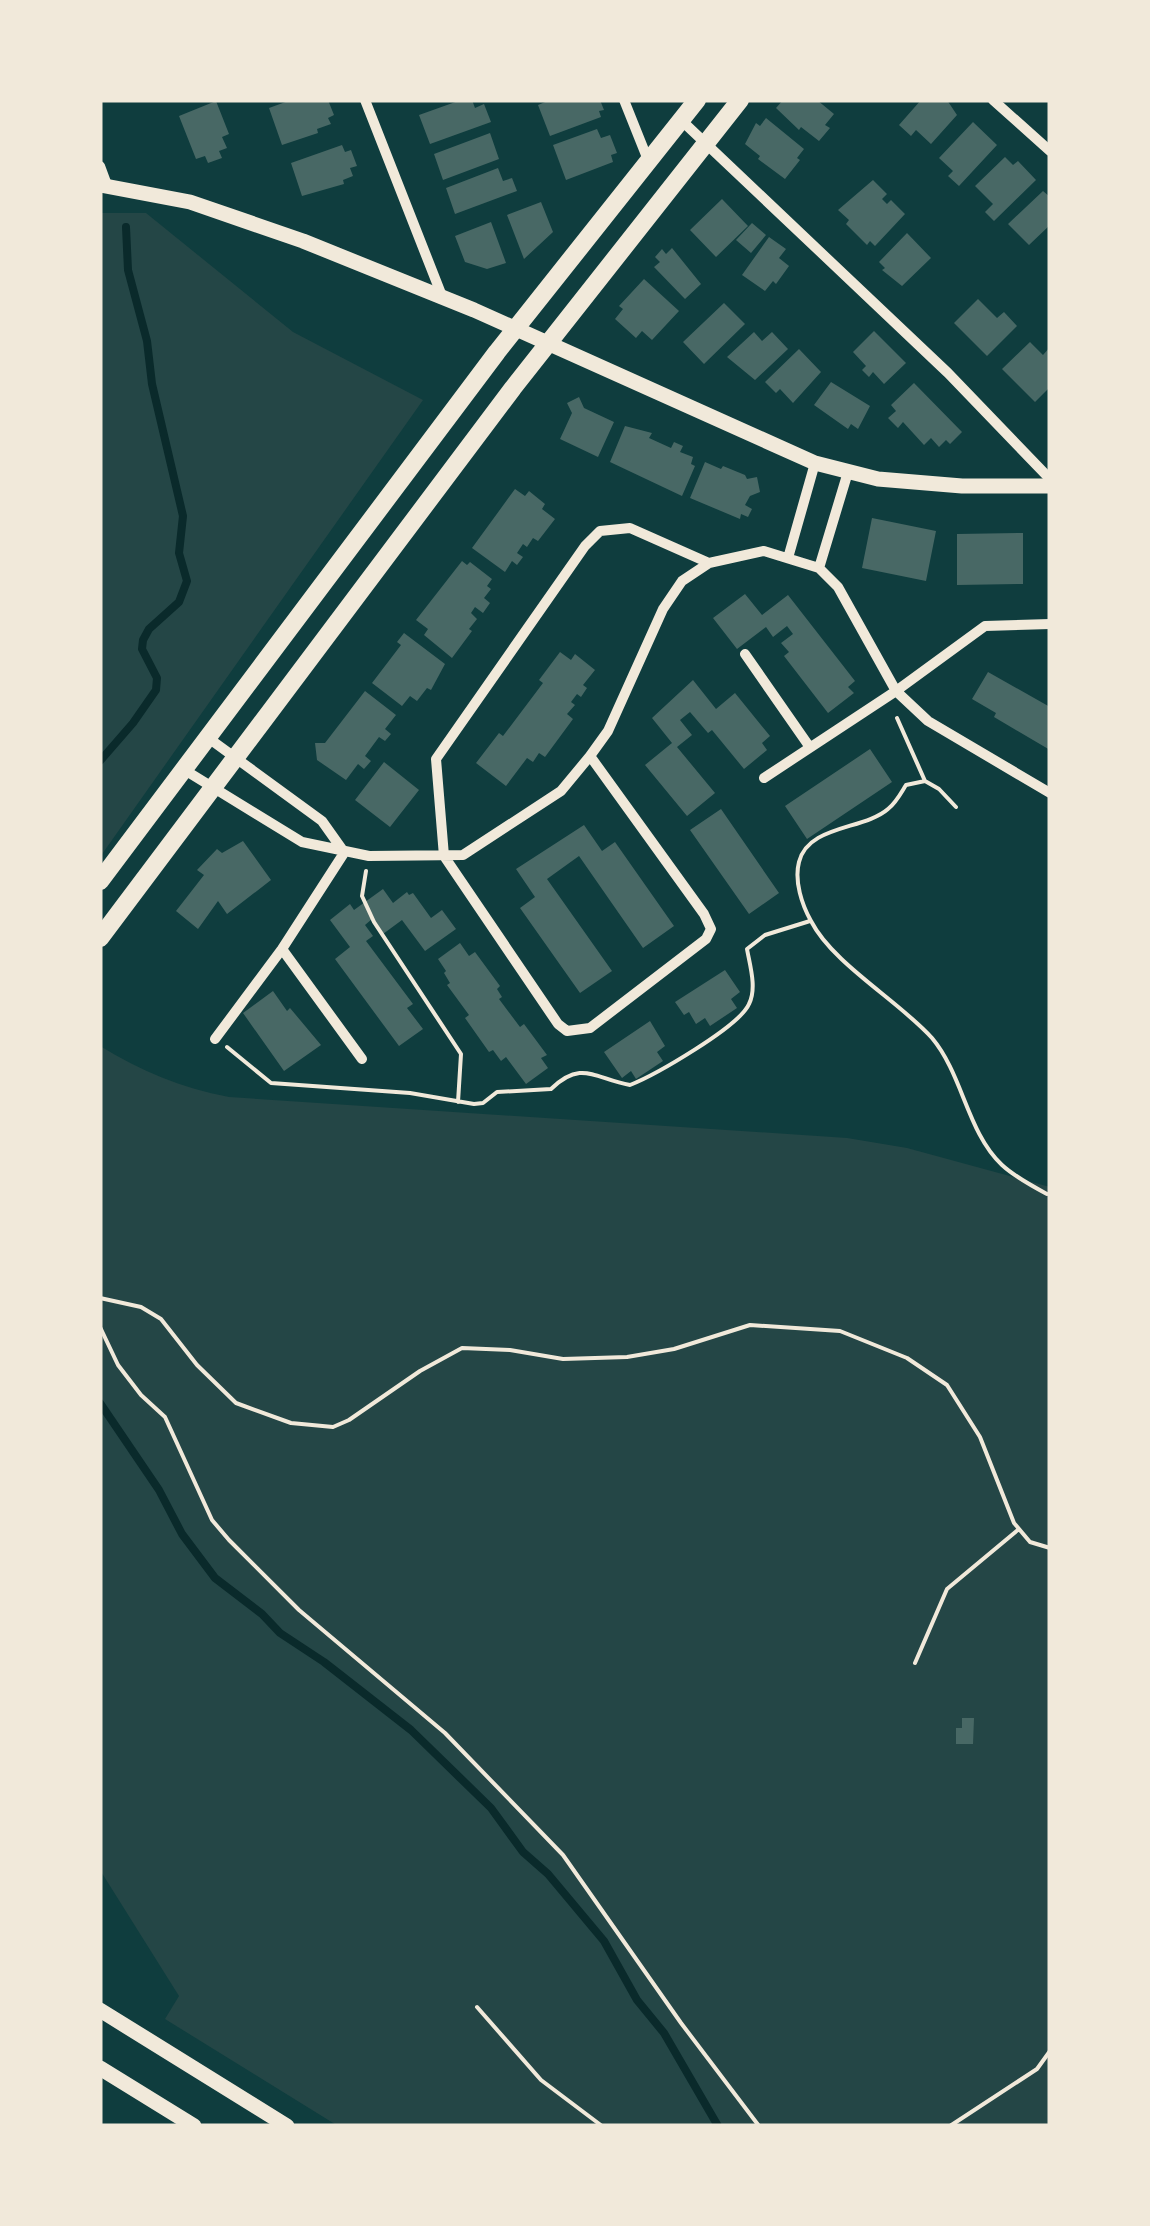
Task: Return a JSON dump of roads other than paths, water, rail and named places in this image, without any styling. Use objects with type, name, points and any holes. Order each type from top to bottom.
[{"type":"highway","points":[[100,880],[515,329],[698,100]]},
{"type":"highway","points":[[100,938],[548,343],[740,100]]},
{"type":"main road","points":[[104,185],[190,202],[303,241],[548,343],[814,464],[878,480],[962,486],[1050,483]]},
{"type":"main road","points":[[100,2010],[287,2126]]},
{"type":"main road","points":[[100,2068],[194,2126]]},
{"type":"street","points":[[365,100],[442,297]]},
{"type":"street","points":[[624,100],[648,160]]},
{"type":"street","points":[[993,100],[1050,151]]},
{"type":"street","points":[[681,120],[948,373],[1050,483]]},
{"type":"street","points":[[100,166],[104,185]]},
{"type":"street","points":[[788,558],[814,464]]},
{"type":"street","points":[[819,568],[848,472]]},
{"type":"street","points":[[590,756],[711,928],[706,939],[590,1028],[567,1031],[558,1024],[444,856],[436,758],[600,530],[630,528],[709,563]]},
{"type":"street","points":[[183,768],[302,842],[369,856],[463,855],[561,791],[590,756],[630,689],[663,609],[682,580],[709,563],[764,552],[819,568],[838,587],[896,691],[942,732],[1050,794]]},
{"type":"street","points":[[764,778],[896,691],[985,626],[1050,624]]},
{"type":"street","points":[[746,654],[808,746]]},
{"type":"street","points":[[207,737],[322,821],[344,853]]},
{"type":"street","points":[[215,1038],[282,949],[344,853]]},
{"type":"street","points":[[282,949],[362,1059]]},
{"type":"waterway","points":[[100,761],[156,690],[157,678],[142,649],[143,640],[149,629],[179,602],[187,581],[179,553],[183,516],[152,384],[147,341],[128,270],[126,227]]},
{"type":"waterway","points":[[100,1403],[159,1490],[182,1534],[215,1578],[280,1633],[411,1730],[491,1808],[523,1852],[548,1874],[604,1941],[718,2126]]}]
